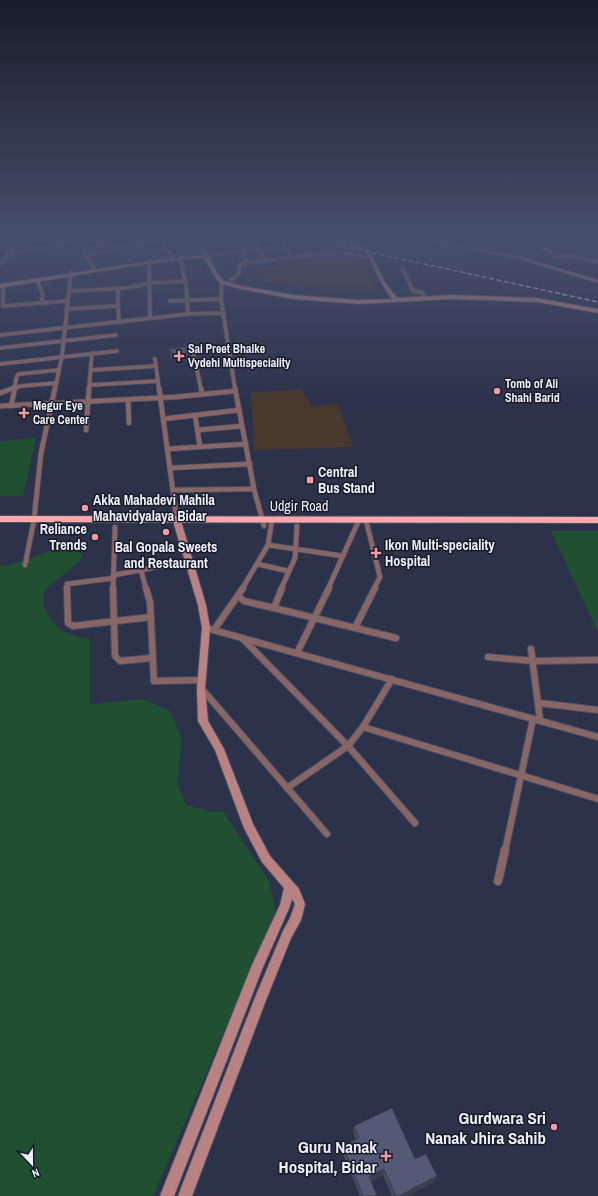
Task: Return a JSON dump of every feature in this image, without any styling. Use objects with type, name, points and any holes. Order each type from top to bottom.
[{"type":"highway","name":"Udgir Road","points":[[0,519],[33,523],[115,527],[178,524]]},
{"type":"highway","name":"Udgir Road","points":[[0,526],[33,523],[178,524],[598,520]]},
{"type":"highway","name":"Udgir Road","points":[[267,523],[297,526],[362,523],[598,527]]},
{"type":"main road","points":[[276,294],[293,297],[359,302],[424,295],[521,296],[598,308]]},
{"type":"main road","points":[[301,294],[370,299],[452,297],[537,300],[598,311]]},
{"type":"main road","points":[[392,294],[395,298]]},
{"type":"main road","points":[[178,524],[188,561],[210,629],[202,685],[204,721],[219,748],[248,825],[266,859],[295,893],[300,904],[295,920],[287,935],[260,1000],[185,1196]]},
{"type":"main road","points":[[166,1196],[258,965],[285,906],[290,888]]},
{"type":"street","points":[[2,294],[3,306],[68,301]]},
{"type":"street","points":[[42,303],[43,294]]},
{"type":"street","points":[[25,564],[33,523],[41,453],[62,356],[66,327],[66,309],[69,294]]},
{"type":"street","points":[[118,294],[119,322]]},
{"type":"street","points":[[150,294],[150,318]]},
{"type":"street","points":[[187,294],[188,314]]},
{"type":"street","points":[[221,294],[235,391],[254,489],[267,523],[268,545],[238,596],[210,629],[598,737]]},
{"type":"street","points":[[170,301],[221,299]]},
{"type":"street","points":[[66,309],[118,306]]},
{"type":"street","points":[[0,335],[188,314],[224,313]]},
{"type":"street","points":[[0,348],[116,335]]},
{"type":"street","points":[[0,364],[117,351]]},
{"type":"street","points":[[193,352],[202,394]]},
{"type":"street","points":[[86,430],[91,385],[92,353]]},
{"type":"street","points":[[155,359],[178,524]]},
{"type":"street","points":[[92,370],[156,366]]},
{"type":"street","points":[[11,406],[17,376],[19,374],[59,370]]},
{"type":"street","points":[[91,385],[158,381]]},
{"type":"street","points":[[0,392],[15,389],[21,386],[57,383]]},
{"type":"street","points":[[0,406],[160,398],[235,391]]},
{"type":"street","points":[[128,400],[129,423]]},
{"type":"street","points":[[163,419],[239,410]]},
{"type":"street","points":[[194,415],[200,447]]},
{"type":"street","points":[[198,430],[242,426]]},
{"type":"street","points":[[167,449],[246,444]]},
{"type":"street","points":[[170,468],[250,464]]},
{"type":"street","points":[[173,490],[254,489]]},
{"type":"street","points":[[297,653],[315,618],[343,556],[362,523]]},
{"type":"street","points":[[355,628],[380,577],[362,523]]},
{"type":"street","points":[[274,608],[288,571],[295,558],[297,526]]},
{"type":"street","points":[[115,527],[115,656],[120,661],[152,658]]},
{"type":"street","points":[[268,545],[343,556]]},
{"type":"street","points":[[151,617],[73,626],[70,625],[68,623],[67,584],[114,577],[188,561]]},
{"type":"street","points":[[257,564],[288,571]]},
{"type":"street","points":[[142,570],[150,602],[154,681],[202,685],[327,834]]},
{"type":"street","points":[[238,596],[244,602],[396,638]]},
{"type":"street","points":[[243,638],[348,746],[414,823]]},
{"type":"street","points":[[531,649],[540,720]]},
{"type":"street","points":[[488,657],[533,661],[598,660]]},
{"type":"street","points":[[287,788],[348,746],[362,727],[392,679]]},
{"type":"street","points":[[538,703],[598,710]]},
{"type":"street","points":[[498,881],[522,776],[533,719]]},
{"type":"street","points":[[362,727],[598,799]]},
{"type":"shaded area","points":[[301,389],[312,406],[338,404],[353,447],[254,450],[251,393]]},
{"type":"green space","points":[[36,438],[23,496],[0,496],[0,441]]},
{"type":"green space","points":[[551,531],[598,531],[598,632]]},
{"type":"green space","points":[[63,547],[77,548],[83,557],[48,587],[44,592],[44,605],[46,611],[58,628],[69,634],[90,639],[90,704],[143,699],[170,711],[182,740],[177,784],[186,805],[213,812],[223,811],[269,881],[276,912],[153,1196],[0,1196],[0,565],[7,566]]},
{"type":"building","points":[[186,347],[187,353],[171,355],[170,349]]},
{"type":"building","name":"Guru Nanak Hospital, Bidar","points":[[392,1108],[415,1159],[426,1154],[437,1176],[399,1196],[396,1196],[384,1169],[369,1176],[377,1196],[363,1196],[343,1146],[359,1138],[354,1126]]},
{"type":"railway","points":[[561,294],[598,302]]},
{"type":"place","name":"Sai Preet Bhalke Vydehi Multispeciality","points":[[179,356]]},
{"type":"place","name":"Tomb of Ali Shahi Barid","points":[[497,391]]},
{"type":"place","name":"Megur Eye Care Center","points":[[24,413]]},
{"type":"place","name":"Central Bus Stand","points":[[310,480]]},
{"type":"place","name":"Akka Mahadevi Mahila Mahavidyalaya Bidar","points":[[85,508]]},
{"type":"place","name":"Bal Gopala Sweets and Restaurant","points":[[166,532]]},
{"type":"place","name":"Reliance Trends","points":[[95,537]]},
{"type":"place","name":"Ikon Multi-speciality Hospital","points":[[376,553]]},
{"type":"place","name":"Gurdwara Sri Nanak Jhira Sahib","points":[[554,1127]]},
{"type":"place","name":"Guru Nanak Hospital, Bidar","points":[[386,1156]]}]
